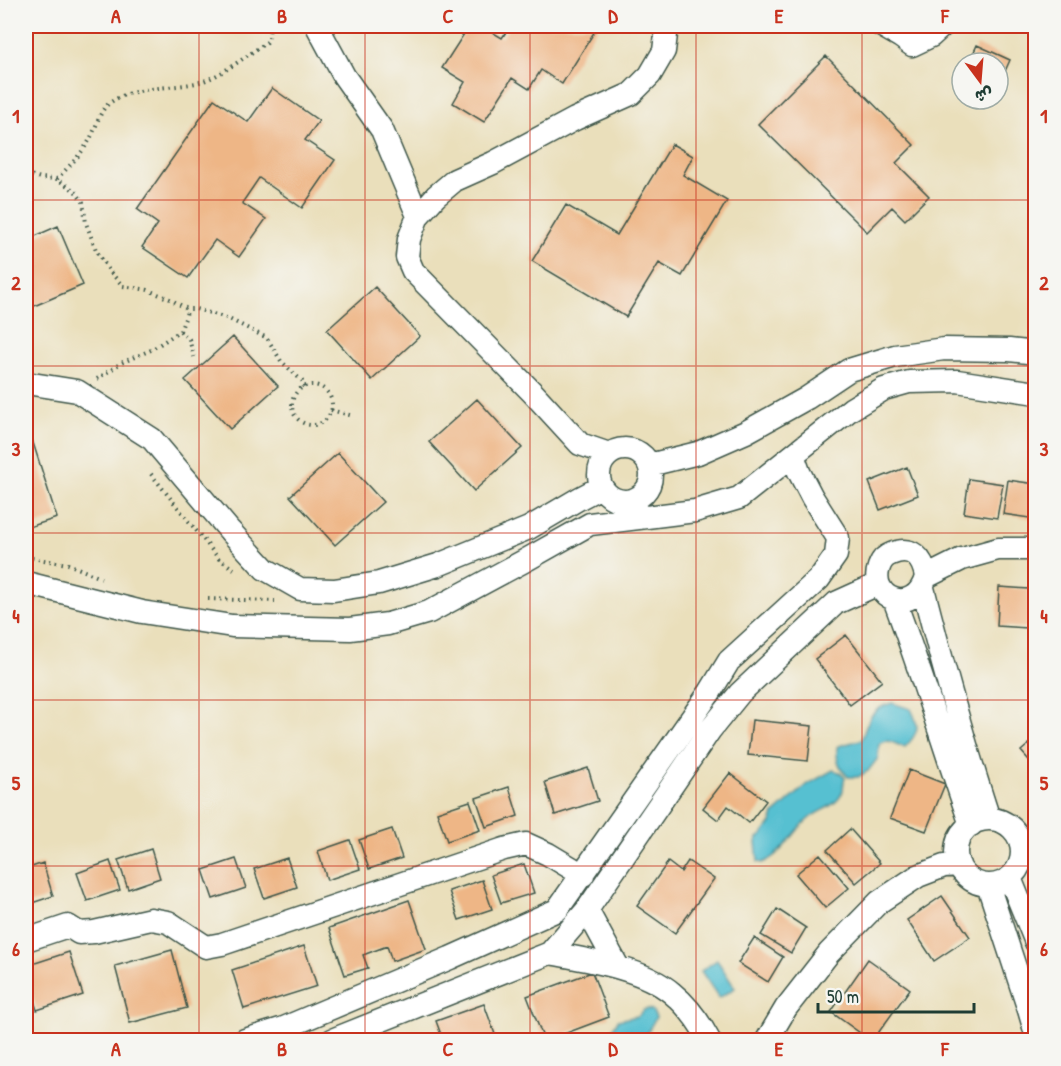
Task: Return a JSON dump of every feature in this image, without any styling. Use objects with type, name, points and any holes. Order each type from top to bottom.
[{"type":"street","points":[[317,26],[344,76],[382,130],[418,216]]},
{"type":"street","points":[[609,454],[580,444],[413,271],[407,257],[418,216],[455,180],[494,163],[575,119],[631,94],[650,75],[664,51],[667,26]]},
{"type":"street","points":[[882,26],[912,45],[931,36],[942,26]]},
{"type":"street","points":[[649,465],[698,453],[746,432],[807,398],[849,370],[895,356],[944,349],[1009,350],[1035,353]]},
{"type":"street","points":[[26,583],[142,612],[232,626],[350,629],[388,624],[429,612],[590,524],[695,511],[739,498],[851,409],[884,389],[909,382],[957,381],[1035,393]]},
{"type":"street","points":[[26,383],[77,391],[152,439],[265,569],[300,589],[334,590],[379,583],[438,565],[529,528],[601,487]]},
{"type":"street","points":[[616,450],[632,450],[645,459],[649,465],[650,483],[639,497],[630,501],[613,499],[601,487],[598,473],[600,466],[609,454],[616,450]]},
{"type":"street","points":[[245,1041],[284,1028],[557,910],[710,692],[729,661],[819,579],[836,555],[838,538],[812,497],[793,455]]},
{"type":"street","points":[[332,1041],[550,953],[587,910],[710,730],[740,693],[836,603],[886,592],[905,600],[916,596],[925,583],[962,559],[998,549],[1035,549]]},
{"type":"street","points":[[898,551],[909,552],[920,558],[925,567],[925,583],[944,669],[973,771],[980,822],[949,760],[916,658],[877,573],[880,563],[888,555],[898,551]]},
{"type":"street","points":[[980,822],[1002,822],[1014,830],[1020,841],[1022,854],[1018,867],[1010,878],[999,883],[988,885],[976,882],[966,875],[959,865],[956,850],[961,836],[980,822]]},
{"type":"street","points":[[26,940],[68,926],[79,933],[94,932],[152,919],[168,922],[206,947],[222,944],[504,849],[525,844],[583,874]]},
{"type":"street","points":[[767,1041],[786,1008],[829,953],[879,902],[918,876],[944,866],[959,865]]},
{"type":"street","points":[[1010,878],[1035,942]]},
{"type":"street","points":[[988,885],[1035,1034]]},
{"type":"street","points":[[587,910],[618,967]]},
{"type":"street","points":[[550,953],[618,967],[672,992],[702,1026],[709,1041]]},
{"type":"path","points":[[57,179],[75,160],[91,137],[103,109],[112,101],[133,93],[202,82],[215,76],[267,42],[270,39],[270,26]]},
{"type":"path","points":[[26,174],[57,179],[75,191],[82,202],[86,223],[96,250],[110,272],[123,286],[148,290],[170,298],[187,309],[228,318],[267,338],[281,361],[302,381],[304,388]]},
{"type":"path","points":[[81,394],[97,378],[121,363],[151,350],[180,331],[187,309]]},
{"type":"path","points":[[180,331],[189,339],[194,357]]},
{"type":"path","points":[[314,386],[321,388],[331,400],[331,410],[324,421],[318,424],[302,423],[292,411],[294,396],[304,388],[314,386]]},
{"type":"path","points":[[331,410],[353,416]]},
{"type":"path","points":[[146,469],[219,559],[239,573]]},
{"type":"path","points":[[26,556],[68,564],[111,582]]},
{"type":"path","points":[[263,593],[270,600]]},
{"type":"path","points":[[205,599],[282,602]]},
{"type":"water","points":[[892,703],[911,709],[917,725],[913,738],[905,747],[889,741],[882,742],[879,744],[878,758],[868,771],[858,777],[848,777],[839,763],[837,747],[862,739],[871,716],[879,708]]},
{"type":"water","points":[[833,770],[845,778],[839,799],[815,814],[770,859],[762,863],[758,862],[756,842],[771,823],[774,814],[808,784]]},
{"type":"water","points":[[717,960],[735,988],[719,998],[701,971]]},
{"type":"water","points":[[647,1009],[652,1010],[656,1017],[643,1040],[606,1040],[618,1020],[638,1016]]},
{"type":"building","points":[[469,26],[482,26],[502,38],[510,26],[598,26],[562,84],[541,70],[529,89],[512,78],[484,122],[453,103],[465,82],[442,68]]},
{"type":"building","points":[[977,45],[990,51],[974,51]]},
{"type":"building","points":[[826,56],[914,145],[896,163],[929,196],[905,220],[892,207],[867,232],[758,124]]},
{"type":"building","points":[[272,88],[319,121],[305,140],[335,160],[302,208],[259,178],[242,203],[266,219],[239,257],[215,240],[188,278],[142,247],[158,224],[137,209],[214,99],[248,122]]},
{"type":"building","points":[[672,144],[693,156],[683,175],[727,201],[682,276],[659,263],[626,317],[532,261],[566,205],[617,235]]},
{"type":"building","points":[[58,226],[83,285],[27,309],[26,240]]},
{"type":"building","points":[[375,287],[420,336],[372,380],[327,330]]},
{"type":"building","points":[[233,337],[278,386],[230,429],[185,380]]},
{"type":"building","points":[[477,399],[522,448],[474,491],[429,442]]},
{"type":"building","points":[[29,430],[57,518],[26,528],[26,432]]},
{"type":"building","points":[[338,453],[383,502],[335,545],[290,496]]},
{"type":"building","points":[[907,467],[918,495],[880,510],[869,482]]},
{"type":"building","points":[[969,479],[1003,484],[997,518],[964,513]]},
{"type":"building","points":[[1008,480],[1036,484],[1036,519],[1003,514]]},
{"type":"building","points":[[999,587],[1029,589],[1027,628],[997,626]]},
{"type":"building","points":[[846,635],[882,681],[850,705],[815,659]]},
{"type":"building","points":[[752,720],[812,726],[808,761],[748,755]]},
{"type":"building","points":[[1036,738],[1036,768],[1021,751]]},
{"type":"building","points":[[588,768],[598,801],[555,815],[545,782]]},
{"type":"building","points":[[909,770],[945,784],[926,831],[890,818]]},
{"type":"building","points":[[730,773],[766,801],[749,823],[728,806],[718,820],[703,808]]},
{"type":"building","points":[[509,787],[518,816],[486,827],[476,798]]},
{"type":"building","points":[[470,801],[480,830],[447,841],[437,812]]},
{"type":"building","points":[[392,829],[402,858],[369,869],[359,840]]},
{"type":"building","points":[[850,829],[880,863],[856,883],[827,850]]},
{"type":"building","points":[[350,840],[360,869],[327,880],[318,851]]},
{"type":"building","points":[[151,849],[160,878],[128,889],[118,860]]},
{"type":"building","points":[[820,854],[849,888],[825,908],[796,874]]},
{"type":"building","points":[[287,858],[297,887],[264,898],[254,869]]},
{"type":"building","points":[[236,859],[246,888],[213,899],[203,870]]},
{"type":"building","points":[[110,861],[120,890],[87,901],[77,873]]},
{"type":"building","points":[[688,861],[714,879],[675,933],[637,906],[668,862],[681,872]]},
{"type":"building","points":[[43,863],[53,896],[26,905],[26,869]]},
{"type":"building","points":[[524,864],[534,893],[501,903],[491,875]]},
{"type":"building","points":[[482,880],[492,909],[459,920],[449,891]]},
{"type":"building","points":[[942,896],[970,937],[934,961],[907,920]]},
{"type":"building","points":[[409,900],[426,949],[392,961],[387,946],[363,955],[368,968],[345,975],[329,928]]},
{"type":"building","points":[[777,909],[806,928],[791,953],[761,935]]},
{"type":"building","points":[[754,938],[783,957],[768,982],[738,963]]},
{"type":"building","points":[[304,946],[317,986],[244,1009],[232,970]]},
{"type":"building","points":[[172,950],[187,1008],[130,1023],[115,966]]},
{"type":"building","points":[[69,952],[83,995],[37,1010],[26,977],[26,966]]},
{"type":"building","points":[[868,959],[910,989],[873,1040],[831,1012]]},
{"type":"building","points":[[592,972],[609,1017],[544,1040],[527,996]]},
{"type":"building","points":[[484,1004],[496,1037],[486,1040],[443,1040],[436,1021]]}]
